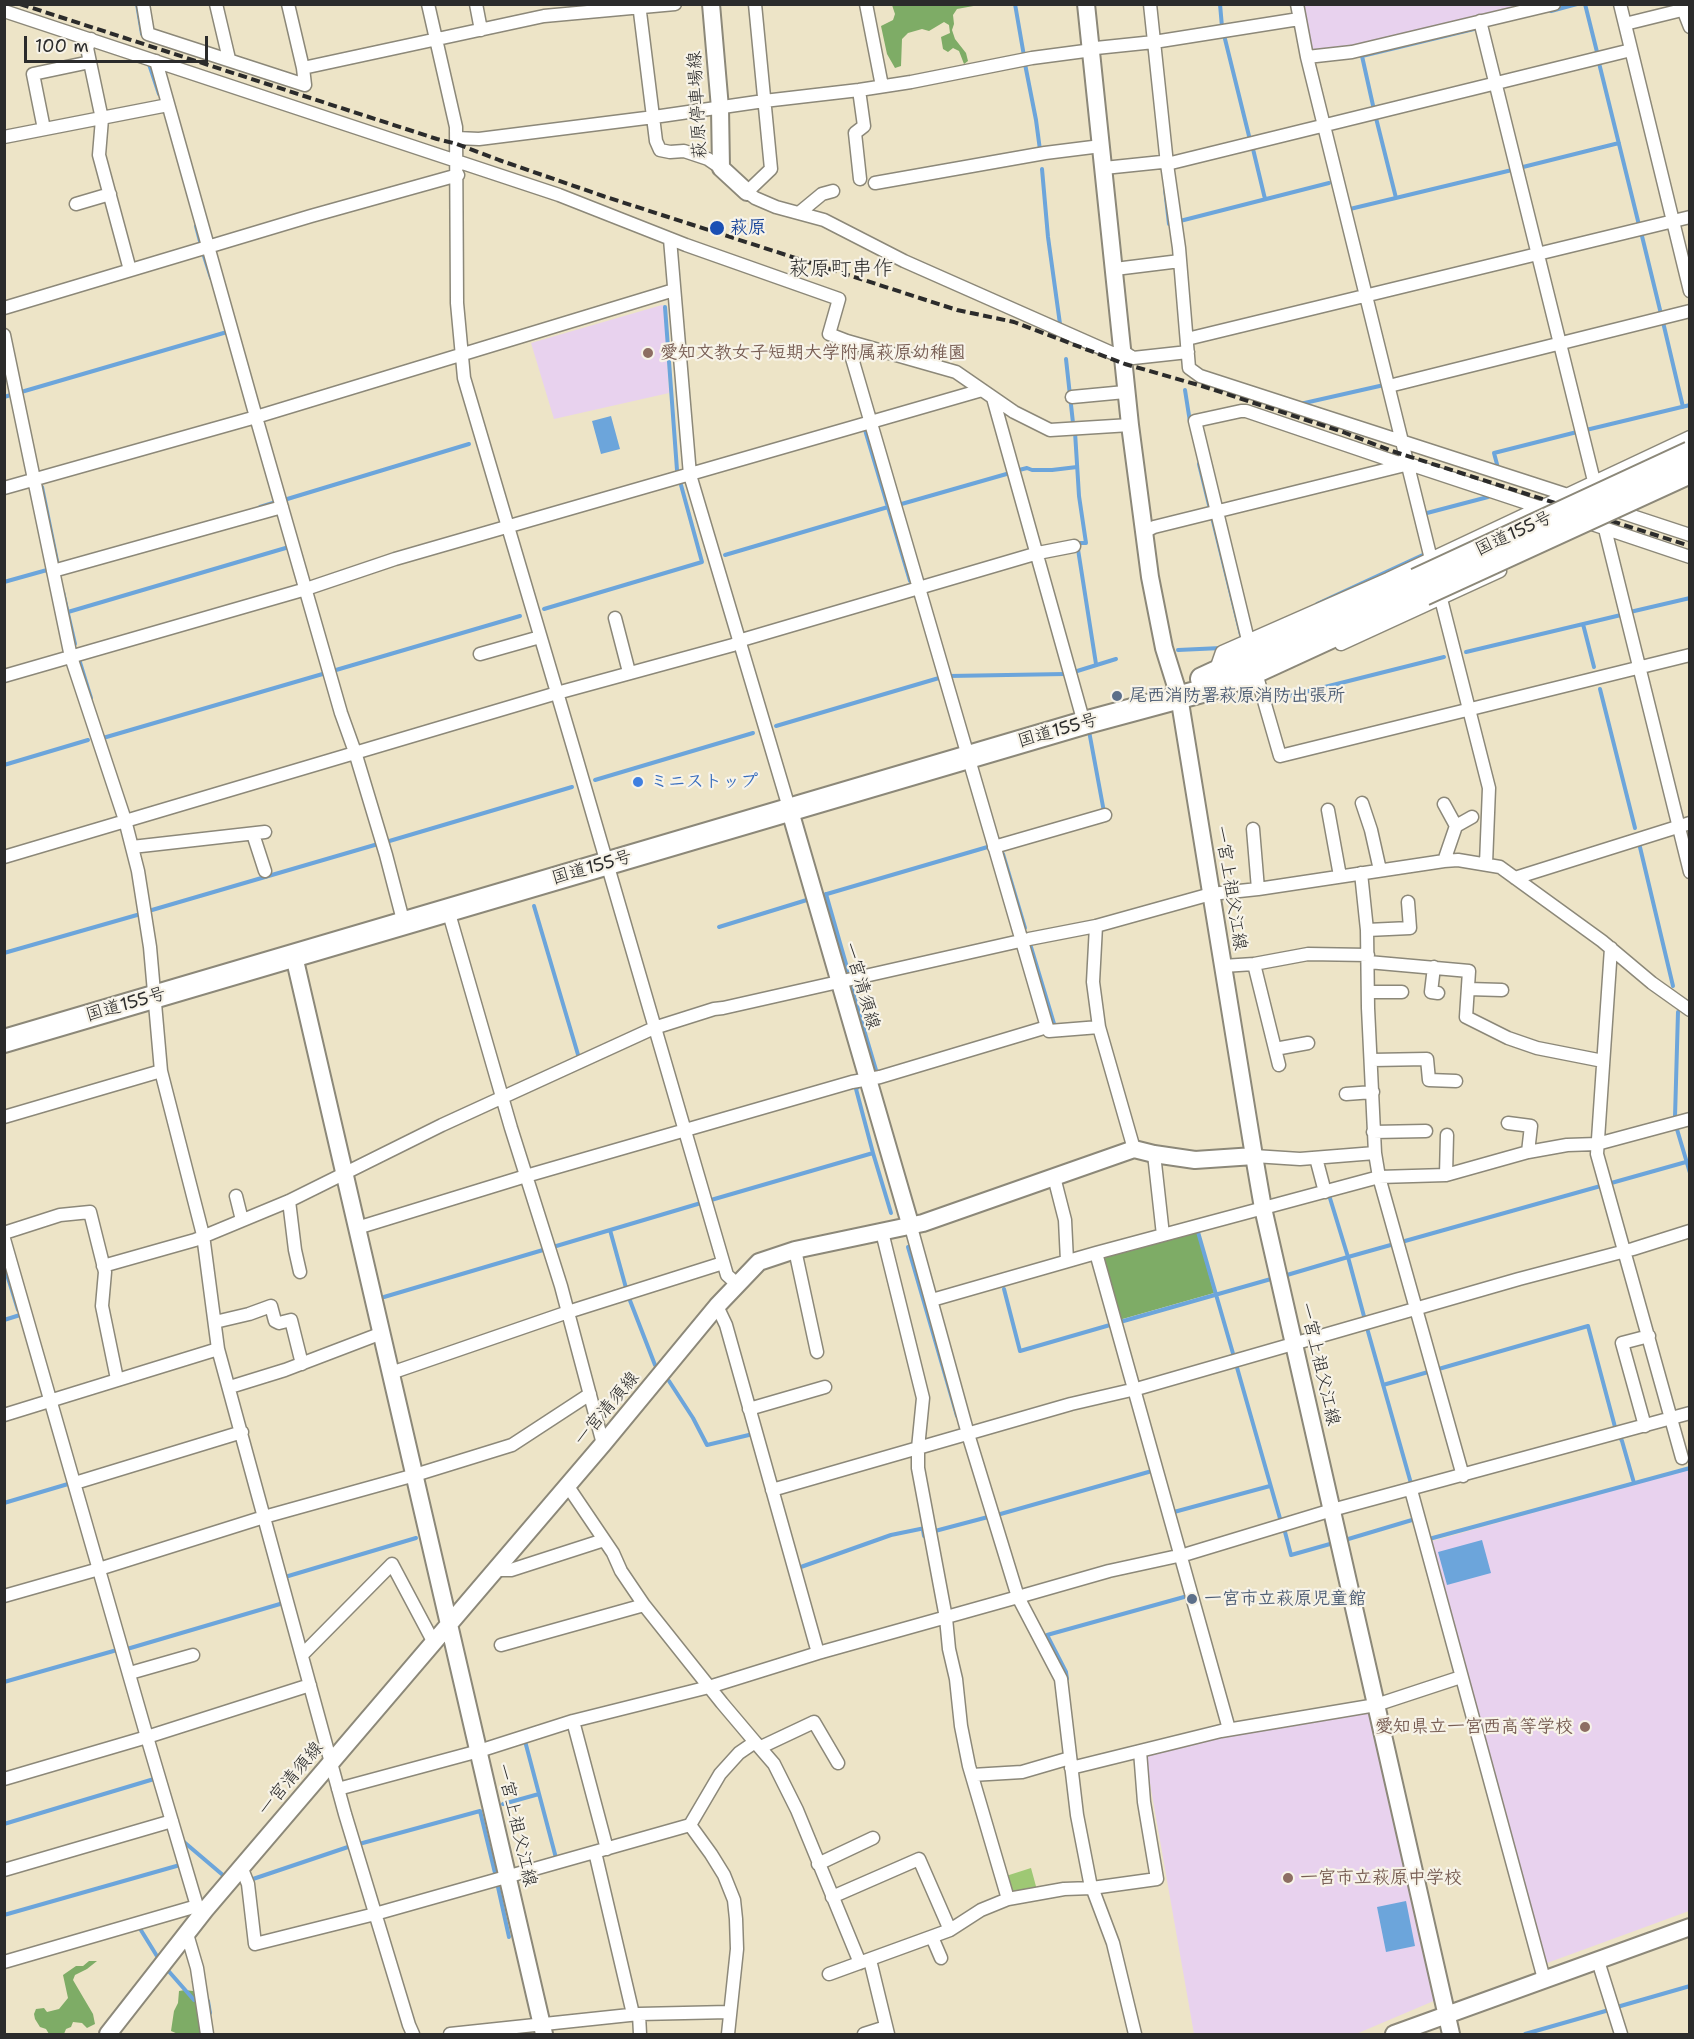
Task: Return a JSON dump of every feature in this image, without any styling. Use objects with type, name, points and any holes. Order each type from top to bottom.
[{"type":"highway","name":"国道155号","points":[[1179,696],[1215,672],[1427,591],[1689,453]]},
{"type":"highway","name":"国道155号","points":[[4,1041],[1084,723],[1210,689],[1248,675],[1689,472]]},
{"type":"main road","name":"萩原停車場線","points":[[711,4],[720,108],[721,168],[747,192]]},
{"type":"main road","name":"一宮上祖父江線","points":[[1086,4],[1130,425],[1144,532],[1164,648],[1179,696],[1263,1208],[1451,2034]]},
{"type":"main road","name":"一宮清須線","points":[[108,2034],[187,1934],[201,1908],[242,1869],[737,1284],[759,1262],[795,1250],[911,1227],[790,811]]},
{"type":"main road","name":"一宮上祖父江線","points":[[294,956],[543,2030]]},
{"type":"main road","points":[[911,1227],[1134,1149],[1195,1160],[1254,1156]]},
{"type":"main road","points":[[1394,2034],[1689,1927]]},
{"type":"street","points":[[143,4],[148,34],[305,85],[288,4]]},
{"type":"street","points":[[216,4],[229,59]]},
{"type":"street","points":[[428,4],[456,127],[458,303],[460,355],[464,378],[723,1263],[727,1275],[737,1284]]},
{"type":"street","points":[[476,4],[481,30]]},
{"type":"street","points":[[303,68],[481,30],[546,10],[675,4]]},
{"type":"street","points":[[755,4],[771,169],[747,192],[776,207],[824,220],[904,261],[1112,352],[1124,352],[1133,358],[1187,346],[1365,296],[1689,217]]},
{"type":"street","points":[[866,4],[882,86]]},
{"type":"street","points":[[1150,4],[1180,261],[1189,368],[1200,376],[1689,535]]},
{"type":"street","points":[[1297,4],[1306,57],[1431,559]]},
{"type":"street","points":[[1306,57],[1352,52],[1480,21],[1516,9],[1554,4]]},
{"type":"street","points":[[1620,4],[1689,291]]},
{"type":"street","points":[[639,7],[656,141],[660,150],[684,151],[708,159],[721,168]]},
{"type":"street","points":[[1626,24],[1685,7],[1689,27]]},
{"type":"street","points":[[4,11],[559,195],[670,239],[839,298],[829,333],[956,372],[1014,412],[1050,430],[1130,425]]},
{"type":"street","points":[[457,138],[479,139],[859,90],[1032,58],[1154,42],[1299,19]]},
{"type":"street","points":[[1480,21],[1600,506]]},
{"type":"street","points":[[91,39],[87,48],[102,119],[99,155],[130,270]]},
{"type":"street","points":[[1104,168],[1162,162],[1167,164],[1631,50]]},
{"type":"street","points":[[156,61],[207,248],[341,713],[356,752],[404,924]]},
{"type":"street","points":[[44,129],[33,74],[90,62]]},
{"type":"street","points":[[859,90],[864,126],[855,133],[860,179]]},
{"type":"street","points":[[4,137],[168,105]]},
{"type":"street","points":[[875,183],[1045,153],[1101,146]]},
{"type":"street","points":[[4,308],[311,216],[458,175]]},
{"type":"street","points":[[799,213],[822,194],[833,191]]},
{"type":"street","points":[[76,204],[110,194]]},
{"type":"street","points":[[670,239],[690,475],[790,811]]},
{"type":"street","points":[[1115,269],[1180,261]]},
{"type":"street","points":[[4,488],[256,417],[674,290]]},
{"type":"street","points":[[1389,386],[1689,311]]},
{"type":"street","points":[[4,335],[71,657],[125,820],[138,871],[150,948],[160,1071],[203,1235],[218,1349],[338,1789],[413,2034]]},
{"type":"street","points":[[847,340],[1047,1027],[1049,1031],[1099,1027]]},
{"type":"street","points":[[4,676],[306,589],[395,559],[982,390]]},
{"type":"street","points":[[1072,397],[1127,390]]},
{"type":"street","points":[[993,398],[1084,723]]},
{"type":"street","points":[[1248,640],[1195,421],[1241,411],[1689,557]]},
{"type":"street","points":[[1215,672],[1222,652],[1431,559],[1689,437]]},
{"type":"street","points":[[1144,532],[1154,527],[1216,511],[1409,464]]},
{"type":"street","points":[[1486,864],[1489,788],[1468,710],[1427,591],[1601,527],[1623,513],[1689,482]]},
{"type":"street","points":[[53,571],[282,507]]},
{"type":"street","points":[[1601,527],[1684,825],[1689,872]]},
{"type":"street","points":[[4,857],[1038,553],[1074,546]]},
{"type":"street","points":[[615,618],[629,672]]},
{"type":"street","points":[[480,654],[540,637]]},
{"type":"street","points":[[1248,675],[1258,680],[1280,756],[1689,655]]},
{"type":"street","points":[[1362,802],[1380,870]]},
{"type":"street","points":[[1444,804],[1456,826]]},
{"type":"street","points":[[1328,810],[1340,876]]},
{"type":"street","points":[[994,847],[1105,815]]},
{"type":"street","points":[[1444,861],[1456,826],[1472,818]]},
{"type":"street","points":[[1515,878],[1684,825]]},
{"type":"street","points":[[1253,829],[1257,890]]},
{"type":"street","points":[[132,847],[259,833],[265,871]]},
{"type":"street","points":[[103,1266],[195,1240],[289,1201],[502,1097],[654,1028],[714,1009],[1022,940],[1096,926],[1211,894],[1257,890],[1444,861],[1458,860],[1500,867],[1611,948],[1652,983],[1689,1010]]},
{"type":"street","points":[[1361,873],[1367,930],[1373,1132],[1379,1177],[1463,1476]]},
{"type":"street","points":[[1367,930],[1410,928],[1408,902]]},
{"type":"street","points":[[448,910],[568,1312],[603,1444]]},
{"type":"street","points":[[1096,926],[1093,982],[1099,1027],[1134,1149]]},
{"type":"street","points":[[1611,948],[1597,1154],[1682,1458]]},
{"type":"street","points":[[1223,966],[1254,964],[1308,954],[1368,958],[1469,971],[1466,1017],[1483,1028],[1537,1048],[1603,1061]]},
{"type":"street","points":[[1254,964],[1279,1065]]},
{"type":"street","points":[[1434,967],[1431,992],[1438,993]]},
{"type":"street","points":[[1468,989],[1502,990]]},
{"type":"street","points":[[1368,992],[1402,992]]},
{"type":"street","points":[[357,1228],[526,1176],[1047,1027]]},
{"type":"street","points":[[1275,1049],[1308,1043]]},
{"type":"street","points":[[1372,1060],[1427,1059],[1429,1080],[1456,1081]]},
{"type":"street","points":[[4,1117],[160,1071]]},
{"type":"street","points":[[1346,1094],[1372,1092]]},
{"type":"street","points":[[932,1300],[1096,1253],[1379,1177],[1446,1175],[1528,1152],[1567,1144],[1589,1146],[1689,1119]]},
{"type":"street","points":[[1508,1122],[1531,1126],[1528,1152]]},
{"type":"street","points":[[1373,1132],[1426,1131]]},
{"type":"street","points":[[1446,1175],[1447,1135]]},
{"type":"street","points":[[1254,1156],[1316,1158],[1375,1153]]},
{"type":"street","points":[[1154,1154],[1163,1235]]},
{"type":"street","points":[[1316,1158],[1325,1192]]},
{"type":"street","points":[[1054,1177],[1065,1220],[1067,1261]]},
{"type":"street","points":[[236,1196],[242,1220]]},
{"type":"street","points":[[289,1201],[300,1272]]},
{"type":"street","points":[[4,1233],[60,1215],[90,1212],[105,1272],[102,1306],[117,1379]]},
{"type":"street","points":[[911,1227],[968,1434],[1018,1597],[1061,1679],[1077,1815],[1092,1888],[1113,1943],[1135,2034]]},
{"type":"street","points":[[772,1490],[1071,1404],[1133,1389],[1416,1310],[1689,1231]]},
{"type":"street","points":[[882,1232],[923,1398],[918,1468],[946,1618],[961,1726],[972,1775],[1008,1899]]},
{"type":"street","points":[[4,1239],[147,1737],[201,1908],[4,1962]]},
{"type":"street","points":[[795,1250],[817,1352]]},
{"type":"street","points":[[1096,1253],[1229,1730]]},
{"type":"street","points":[[391,1373],[568,1312],[723,1263]]},
{"type":"street","points":[[215,1322],[271,1306],[274,1321],[279,1323],[291,1320],[302,1364]]},
{"type":"street","points":[[717,1306],[726,1324],[818,1653]]},
{"type":"street","points":[[230,1387],[302,1364],[381,1334]]},
{"type":"street","points":[[1645,1426],[1622,1343],[1649,1336]]},
{"type":"street","points":[[4,1415],[218,1349]]},
{"type":"street","points":[[749,1409],[825,1387]]},
{"type":"street","points":[[4,1596],[512,1445],[590,1394]]},
{"type":"street","points":[[338,1789],[573,1721],[709,1687],[818,1653],[1109,1571],[1179,1555],[1332,1510],[1689,1413]]},
{"type":"street","points":[[75,1483],[242,1432]]},
{"type":"street","points":[[567,1485],[644,1605],[779,1773],[832,1897],[865,1961],[887,2031],[864,2034]]},
{"type":"street","points":[[1411,1490],[1544,1979]]},
{"type":"street","points":[[496,1570],[511,1570],[604,1540]]},
{"type":"street","points":[[302,1655],[392,1564],[434,1643]]},
{"type":"street","points":[[501,1645],[644,1605]]},
{"type":"street","points":[[130,1673],[193,1655]]},
{"type":"street","points":[[972,1775],[1022,1772],[1140,1751],[1229,1730],[1376,1705],[1461,1677]]},
{"type":"street","points":[[4,1779],[147,1737],[310,1685]]},
{"type":"street","points":[[573,1721],[640,2034]]},
{"type":"street","points":[[242,1869],[248,1884],[255,1944],[375,1914],[690,1825],[720,1774],[739,1754],[814,1722],[838,1763]]},
{"type":"street","points":[[829,1974],[950,1930],[981,1910],[1008,1899],[1064,1888],[1092,1888],[1157,1879],[1144,1802],[1140,1751]]},
{"type":"street","points":[[4,1870],[172,1821]]},
{"type":"street","points":[[690,1825],[724,1875],[734,1900],[736,1949],[728,2034]]},
{"type":"street","points":[[818,1864],[873,1838]]},
{"type":"street","points":[[832,1897],[919,1859],[950,1930]]},
{"type":"street","points":[[187,1934],[196,1968],[207,2034]]},
{"type":"street","points":[[932,1937],[941,1958]]},
{"type":"street","points":[[1598,1961],[1621,2034]]},
{"type":"street","points":[[450,2034],[543,2030],[636,2014],[729,2012]]},
{"type":"shaded area","points":[[1512,4],[1513,8],[1351,48],[1313,53],[1303,5]]},
{"type":"shaded area","points":[[664,306],[669,393],[554,419],[531,343]]},
{"type":"shaded area","name":"愛知県立一宮西高等学校","points":[[1689,1469],[1689,1911],[1547,1963],[1429,1542]]},
{"type":"shaded area","name":"一宮市立萩原中学校","points":[[1371,1710],[1436,2000],[1356,2034],[1194,2034],[1145,1755],[1264,1727]]},
{"type":"green space","points":[[892,5],[979,5],[957,9],[953,15],[952,30],[955,39],[966,53],[968,61],[964,64],[959,51],[953,48],[948,52],[943,49],[941,37],[950,33],[949,25],[944,22],[929,31],[922,29],[908,33],[902,39],[901,66],[895,68],[887,54],[881,26],[893,20],[895,14]]},
{"type":"green space","points":[[1197,1232],[1214,1293],[1119,1320],[1102,1263],[1106,1257]]},
{"type":"green space","points":[[1031,1868],[1037,1890],[1016,1894],[1011,1891],[1006,1876]]},
{"type":"green space","points":[[89,1961],[97,1961],[75,1975],[73,1980],[93,2014],[95,2024],[87,2028],[82,2023],[73,2022],[64,2034],[49,2034],[46,2029],[40,2027],[35,2019],[36,2009],[44,2008],[47,2012],[59,2009],[68,1998],[63,1975]]},
{"type":"green space","points":[[179,1991],[193,1991],[198,1995],[204,2034],[178,2034],[171,2031]]},
{"type":"water","points":[[611,416],[620,449],[601,454],[592,421]]},
{"type":"water","points":[[1482,1540],[1491,1573],[1447,1585],[1438,1552]]},
{"type":"water","points":[[1406,1901],[1415,1946],[1386,1952],[1377,1907]]},
{"type":"waterway","points":[[137,4],[142,34]]},
{"type":"waterway","points":[[1015,4],[1024,56]]},
{"type":"waterway","points":[[1220,4],[1222,27]]},
{"type":"waterway","points":[[1551,11],[1577,4]]},
{"type":"waterway","points":[[1585,4],[1598,56]]},
{"type":"waterway","points":[[1374,110],[1362,56],[1478,28]]},
{"type":"waterway","points":[[1224,35],[1250,140]]},
{"type":"waterway","points":[[1599,63],[1639,225]]},
{"type":"waterway","points":[[149,64],[159,94]]},
{"type":"waterway","points":[[1025,64],[1040,150]]},
{"type":"waterway","points":[[1376,118],[1396,198]]},
{"type":"waterway","points":[[1519,168],[1619,143]]},
{"type":"waterway","points":[[1253,149],[1265,199]]},
{"type":"waterway","points":[[1042,169],[1048,237],[1060,324]]},
{"type":"waterway","points":[[1350,209],[1512,170]]},
{"type":"waterway","points":[[1180,221],[1329,183]]},
{"type":"waterway","points":[[1165,189],[1169,224]]},
{"type":"waterway","points":[[196,226],[201,245]]},
{"type":"waterway","points":[[1641,232],[1661,314]]},
{"type":"waterway","points":[[203,253],[211,278]]},
{"type":"waterway","points":[[665,307],[677,470]]},
{"type":"waterway","points":[[1663,322],[1683,407]]},
{"type":"waterway","points":[[4,397],[227,332]]},
{"type":"waterway","points":[[1066,359],[1073,423]]},
{"type":"waterway","points":[[1300,404],[1384,385]]},
{"type":"waterway","points":[[1185,390],[1190,422]]},
{"type":"waterway","points":[[1586,430],[1690,405]]},
{"type":"waterway","points":[[865,430],[910,581]]},
{"type":"waterway","points":[[1075,432],[1079,496],[1086,543],[1077,543],[1096,664]]},
{"type":"waterway","points":[[1498,468],[1494,453],[1577,432]]},
{"type":"waterway","points":[[284,500],[469,444]]},
{"type":"waterway","points":[[1199,464],[1210,509]]},
{"type":"waterway","points":[[1015,471],[1027,468],[1052,470],[1077,467]]},
{"type":"waterway","points":[[898,505],[1010,473]]},
{"type":"waterway","points":[[544,609],[702,562],[681,485]]},
{"type":"waterway","points":[[42,487],[57,561]]},
{"type":"waterway","points":[[1427,513],[1488,497]]},
{"type":"waterway","points":[[260,507],[276,502],[275,499]]},
{"type":"waterway","points":[[725,555],[888,507]]},
{"type":"waterway","points":[[1212,517],[1242,639],[1239,640]]},
{"type":"waterway","points":[[68,612],[289,547]]},
{"type":"waterway","points":[[1317,604],[1425,554],[1424,551]]},
{"type":"waterway","points":[[4,582],[47,570]]},
{"type":"waterway","points":[[63,592],[75,644]]},
{"type":"waterway","points":[[1630,612],[1690,598]]},
{"type":"waterway","points":[[1466,652],[1621,615]]},
{"type":"waterway","points":[[336,670],[520,616]]},
{"type":"waterway","points":[[1583,624],[1594,667]]},
{"type":"waterway","points":[[1178,650],[1221,648]]},
{"type":"waterway","points":[[1277,699],[1444,657]]},
{"type":"waterway","points":[[79,659],[91,698]]},
{"type":"waterway","points":[[1074,672],[1116,659]]},
{"type":"waterway","points":[[103,738],[326,673]]},
{"type":"waterway","points":[[949,676],[1065,674]]},
{"type":"waterway","points":[[776,726],[939,678]]},
{"type":"waterway","points":[[1600,689],[1635,828]]},
{"type":"waterway","points":[[1089,731],[1104,812]]},
{"type":"waterway","points":[[595,780],[753,733]]},
{"type":"waterway","points":[[4,765],[88,740]]},
{"type":"waterway","points":[[386,842],[572,787]]},
{"type":"waterway","points":[[1639,843],[1673,986]]},
{"type":"waterway","points":[[152,910],[378,844]]},
{"type":"waterway","points":[[820,896],[991,846]]},
{"type":"waterway","points":[[1003,854],[1025,928]]},
{"type":"waterway","points":[[826,894],[848,971]]},
{"type":"waterway","points":[[719,927],[810,899]]},
{"type":"waterway","points":[[534,906],[579,1058]]},
{"type":"waterway","points":[[4,953],[137,915]]},
{"type":"waterway","points":[[1031,947],[1055,1027],[1057,1027]]},
{"type":"waterway","points":[[851,986],[876,1070]]},
{"type":"waterway","points":[[1675,1117],[1678,1012]]},
{"type":"waterway","points":[[858,1087],[856,1089],[873,1153]]},
{"type":"waterway","points":[[1676,1126],[1690,1173]]},
{"type":"waterway","points":[[711,1200],[873,1153],[891,1213]]},
{"type":"waterway","points":[[1329,1195],[1348,1257],[1686,1162]]},
{"type":"waterway","points":[[553,1247],[701,1203]]},
{"type":"waterway","points":[[610,1230],[626,1288]]},
{"type":"waterway","points":[[1198,1232],[1234,1357]]},
{"type":"waterway","points":[[908,1247],[957,1416]]},
{"type":"waterway","points":[[384,1297],[543,1250]]},
{"type":"waterway","points":[[1287,1275],[1348,1257],[1365,1320]]},
{"type":"waterway","points":[[4,1265],[18,1310]]},
{"type":"waterway","points":[[1120,1322],[1271,1279]]},
{"type":"waterway","points":[[1004,1289],[1020,1351],[1110,1325]]},
{"type":"waterway","points":[[629,1298],[655,1365]]},
{"type":"waterway","points":[[4,1320],[20,1315]]},
{"type":"waterway","points":[[1383,1385],[1588,1326],[1615,1427],[1622,1441],[1634,1483]]},
{"type":"waterway","points":[[1367,1328],[1412,1487]]},
{"type":"waterway","points":[[1236,1364],[1281,1522]]},
{"type":"waterway","points":[[669,1381],[707,1445],[753,1434]]},
{"type":"waterway","points":[[1429,1539],[1690,1468]]},
{"type":"waterway","points":[[997,1515],[1152,1471],[1153,1474]]},
{"type":"waterway","points":[[4,1503],[68,1484]]},
{"type":"waterway","points":[[1174,1512],[1270,1486]]},
{"type":"waterway","points":[[935,1531],[988,1517]]},
{"type":"waterway","points":[[1345,1540],[1412,1520]]},
{"type":"waterway","points":[[798,1568],[891,1535],[925,1528],[924,1536]]},
{"type":"waterway","points":[[1285,1532],[1291,1555],[1330,1544]]},
{"type":"waterway","points":[[287,1581],[285,1577],[416,1538]]},
{"type":"waterway","points":[[1067,1679],[1066,1672],[1047,1635],[1184,1597]]},
{"type":"waterway","points":[[127,1649],[280,1604]]},
{"type":"waterway","points":[[4,1682],[117,1650]]},
{"type":"waterway","points":[[525,1741],[556,1858],[558,1858]]},
{"type":"waterway","points":[[4,1824],[154,1779]]},
{"type":"waterway","points":[[503,1804],[539,1794]]},
{"type":"waterway","points":[[359,1844],[480,1811],[495,1873]]},
{"type":"waterway","points":[[184,1842],[224,1876]]},
{"type":"waterway","points":[[250,1880],[348,1847]]},
{"type":"waterway","points":[[4,1915],[180,1865],[178,1860]]},
{"type":"waterway","points":[[498,1887],[509,1937]]},
{"type":"waterway","points":[[139,1927],[160,1961]]},
{"type":"waterway","points":[[165,1967],[194,2000],[208,2001],[210,2013]]},
{"type":"waterway","points":[[1617,2007],[1690,1986]]},
{"type":"waterway","points":[[1525,2034],[1609,2010]]},
{"type":"railway","points":[[20,4],[457,144],[603,196],[957,310],[1014,322],[1125,364],[1202,386],[1343,432],[1392,451],[1690,546]]},
{"type":"place","name":"萩原","points":[[717,228]]},
{"type":"place","name":"愛知文教女子短期大学附属萩原幼稚園","points":[[648,353]]},
{"type":"place","name":"尾西消防署萩原消防出張所","points":[[1117,696]]},
{"type":"place","name":"ミニストップ","points":[[638,782]]},
{"type":"place","name":"一宮市立萩原児童館","points":[[1192,1599]]},
{"type":"place","name":"愛知県立一宮西高等学校","points":[[1585,1727]]},
{"type":"place","name":"一宮市立萩原中学校","points":[[1288,1878]]},
{"type":"district","name":"萩原町串作","points":[[841,270]]}]
